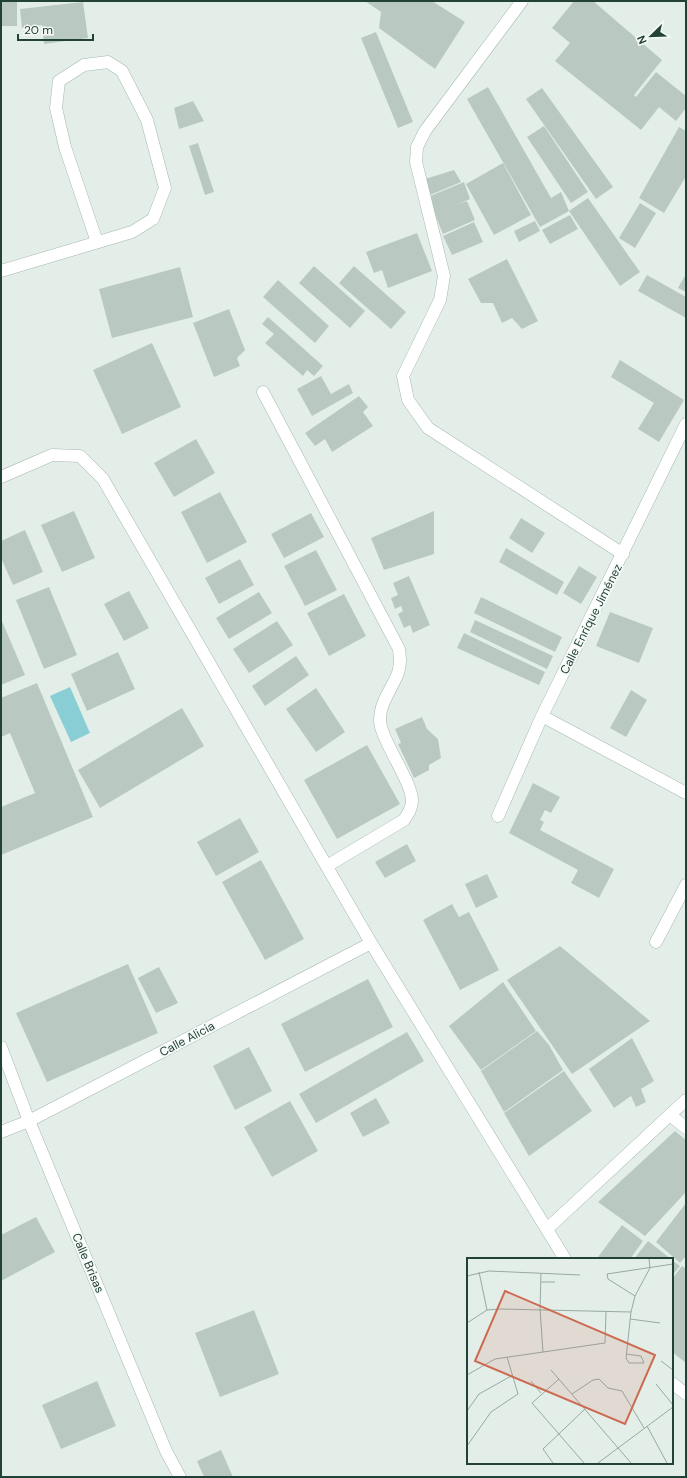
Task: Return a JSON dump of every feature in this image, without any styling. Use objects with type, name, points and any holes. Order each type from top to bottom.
[{"type":"street","points":[[522,1],[425,131],[417,147],[416,162],[444,276],[440,300],[403,376],[408,400],[428,428],[623,554]]},
{"type":"street","points":[[1,270],[132,232],[153,219],[165,188],[147,120],[122,71],[108,62],[84,65],[59,81],[56,108],[65,147],[96,242]]},
{"type":"street","points":[[263,392],[399,649],[400,660],[398,672],[381,706],[381,725],[386,743],[411,792],[412,802],[410,812],[404,820],[327,866]]},
{"type":"street","name":"Calle Enrique Jiménez","points":[[498,816],[542,716],[686,424]]},
{"type":"street","points":[[1,477],[52,455],[80,456],[103,480],[371,943],[564,1258]]},
{"type":"street","points":[[542,716],[686,793]]},
{"type":"street","points":[[656,942],[686,885]]},
{"type":"street","name":"Calle Alicia","points":[[1,1132],[29,1121],[371,943]]},
{"type":"street","name":"Calle Brisas","points":[[1,1047],[29,1121],[166,1451],[180,1477]]},
{"type":"street","points":[[547,1229],[686,1100]]},
{"type":"street","points":[[670,1115],[686,1128]]},
{"type":"street","points":[[673,1384],[686,1394]]},
{"type":"water","points":[[70,687],[90,733],[71,742],[50,696]]},
{"type":"building","points":[[1,1],[17,1],[17,26],[1,26]]},
{"type":"building","points":[[365,1],[432,1],[465,22],[435,69],[379,28],[381,12]]},
{"type":"building","points":[[574,1],[593,1],[662,60],[634,95],[636,97],[656,72],[686,96],[686,108],[676,121],[659,107],[641,130],[555,61],[570,43],[552,28]]},
{"type":"building","points":[[83,2],[88,38],[44,44],[42,25],[22,28],[20,9]]},
{"type":"building","points":[[376,32],[413,122],[398,128],[361,38]]},
{"type":"building","points":[[488,87],[551,198],[561,192],[569,211],[540,227],[467,99]]},
{"type":"building","points":[[542,88],[613,187],[596,199],[526,99]]},
{"type":"building","points":[[193,101],[204,121],[179,129],[174,108]]},
{"type":"building","points":[[544,126],[588,192],[571,203],[527,137]]},
{"type":"building","points":[[679,127],[686,131],[686,179],[685,178],[664,213],[639,198]]},
{"type":"building","points":[[198,143],[214,192],[205,195],[189,146]]},
{"type":"building","points":[[503,163],[531,215],[494,235],[466,184]]},
{"type":"building","points":[[454,170],[461,182],[430,195],[425,179]]},
{"type":"building","points":[[464,182],[470,199],[456,205],[467,201],[475,220],[443,234],[428,197]]},
{"type":"building","points":[[588,198],[640,272],[620,286],[569,211]]},
{"type":"building","points":[[640,203],[656,213],[635,248],[619,238]]},
{"type":"building","points":[[570,215],[578,229],[550,244],[542,230]]},
{"type":"building","points":[[535,221],[540,231],[519,242],[514,231]]},
{"type":"building","points":[[474,222],[483,242],[452,255],[443,236]]},
{"type":"building","points":[[417,233],[432,271],[388,288],[382,270],[374,273],[366,252]]},
{"type":"building","points":[[507,259],[538,321],[522,329],[512,318],[502,323],[493,303],[481,303],[468,279]]},
{"type":"building","points":[[314,266],[365,311],[350,328],[299,283]]},
{"type":"building","points":[[354,266],[406,312],[391,329],[339,283]]},
{"type":"building","points":[[180,267],[193,317],[112,338],[99,289]]},
{"type":"building","points":[[686,274],[686,292],[678,288]]},
{"type":"building","points":[[647,275],[686,297],[686,318],[638,291]]},
{"type":"building","points":[[278,280],[329,326],[315,343],[263,297]]},
{"type":"building","points":[[229,309],[245,350],[237,358],[240,366],[214,377],[193,323]]},
{"type":"building","points":[[268,317],[323,366],[314,376],[307,370],[303,376],[265,343],[274,334],[262,324]]},
{"type":"building","points":[[152,343],[181,407],[122,434],[93,370]]},
{"type":"building","points":[[620,360],[684,400],[659,442],[638,429],[654,403],[611,377]]},
{"type":"building","points":[[321,376],[331,394],[349,384],[353,393],[312,416],[297,389]]},
{"type":"building","points":[[359,396],[368,407],[363,412],[373,426],[332,452],[325,439],[315,446],[305,433]]},
{"type":"building","points":[[196,439],[215,473],[174,497],[154,463]]},
{"type":"building","points":[[220,492],[247,542],[207,563],[181,512]]},
{"type":"building","points":[[74,511],[95,558],[62,572],[41,525]]},
{"type":"building","points":[[434,511],[434,554],[384,570],[371,538]]},
{"type":"building","points":[[311,513],[324,537],[284,558],[271,534]]},
{"type":"building","points":[[521,518],[545,533],[532,553],[509,538]]},
{"type":"building","points":[[25,530],[43,572],[13,585],[1,558],[1,541]]},
{"type":"building","points":[[506,548],[564,582],[557,595],[499,562]]},
{"type":"building","points":[[316,550],[337,590],[305,606],[284,566]]},
{"type":"building","points":[[240,559],[254,585],[219,604],[205,578]]},
{"type":"building","points":[[579,566],[597,577],[581,604],[563,593]]},
{"type":"building","points":[[409,576],[430,625],[413,633],[410,625],[404,628],[398,614],[403,611],[401,606],[395,609],[391,598],[398,595],[393,583]]},
{"type":"building","points":[[49,587],[77,655],[44,669],[16,600]]},
{"type":"building","points":[[129,591],[149,628],[124,641],[104,604]]},
{"type":"building","points":[[259,592],[272,613],[229,639],[216,618]]},
{"type":"building","points":[[344,594],[366,636],[329,656],[307,613]]},
{"type":"building","points":[[481,597],[562,637],[555,652],[474,613]]},
{"type":"building","points":[[610,612],[653,628],[639,663],[596,646]]},
{"type":"building","points":[[1,619],[25,675],[1,685]]},
{"type":"building","points":[[475,620],[553,656],[547,669],[470,632]]},
{"type":"building","points":[[277,621],[293,645],[249,673],[233,649]]},
{"type":"building","points":[[464,633],[545,672],[539,685],[457,648]]},
{"type":"building","points":[[118,652],[135,689],[87,711],[71,674]]},
{"type":"building","points":[[296,656],[309,675],[265,706],[252,686]]},
{"type":"building","points":[[37,683],[93,817],[1,855],[1,807],[35,793],[10,733],[1,737],[1,698]]},
{"type":"building","points":[[316,688],[345,732],[316,752],[286,709]]},
{"type":"building","points":[[631,690],[647,700],[626,737],[610,728]]},
{"type":"building","points":[[182,708],[204,746],[100,808],[78,770]]},
{"type":"building","points":[[422,717],[427,729],[438,739],[441,758],[429,765],[429,770],[414,778],[398,744],[401,743],[395,729]]},
{"type":"building","points":[[367,745],[400,804],[337,839],[304,780]]},
{"type":"building","points":[[533,783],[560,797],[551,813],[545,810],[540,820],[544,822],[540,830],[614,869],[599,898],[571,883],[578,870],[509,833]]},
{"type":"building","points":[[240,818],[259,852],[216,876],[197,842]]},
{"type":"building","points":[[407,844],[416,861],[385,878],[375,862]]},
{"type":"building","points":[[261,860],[304,939],[265,960],[222,882]]},
{"type":"building","points":[[487,874],[498,897],[476,908],[465,884]]},
{"type":"building","points":[[452,904],[459,917],[469,912],[499,970],[460,990],[423,920]]},
{"type":"building","points":[[560,946],[650,1021],[572,1074],[507,980]]},
{"type":"building","points":[[128,964],[158,1033],[47,1082],[16,1013]]},
{"type":"building","points":[[159,967],[178,1003],[156,1013],[138,978]]},
{"type":"building","points":[[368,979],[393,1027],[305,1072],[281,1024]]},
{"type":"building","points":[[503,982],[536,1031],[481,1070],[449,1026]]},
{"type":"building","points":[[537,1031],[549,1045],[563,1070],[504,1112],[481,1071]]},
{"type":"building","points":[[407,1032],[424,1061],[316,1123],[299,1094]]},
{"type":"building","points":[[632,1038],[654,1081],[641,1089],[646,1102],[636,1107],[631,1096],[614,1108],[589,1069]]},
{"type":"building","points":[[249,1047],[272,1091],[235,1110],[213,1066]]},
{"type":"building","points":[[564,1071],[592,1111],[529,1156],[504,1113]]},
{"type":"building","points":[[376,1098],[390,1123],[363,1137],[350,1113]]},
{"type":"building","points":[[290,1101],[318,1151],[272,1177],[244,1127]]},
{"type":"building","points":[[675,1131],[686,1140],[686,1192],[645,1236],[598,1202]]},
{"type":"building","points":[[686,1203],[686,1256],[680,1263],[656,1242]]},
{"type":"building","points":[[36,1217],[55,1252],[1,1281],[1,1235]]},
{"type":"building","points":[[622,1225],[643,1241],[631,1258],[598,1257]]},
{"type":"building","points":[[648,1241],[670,1258],[635,1258]]},
{"type":"building","points":[[673,1261],[680,1266],[673,1275]]},
{"type":"building","points":[[682,1266],[686,1269],[686,1363],[673,1353],[673,1278]]},
{"type":"building","points":[[254,1310],[279,1374],[220,1397],[195,1333]]},
{"type":"building","points":[[97,1381],[116,1426],[61,1449],[42,1405]]},
{"type":"building","points":[[221,1450],[233,1477],[204,1477],[197,1461]]}]
